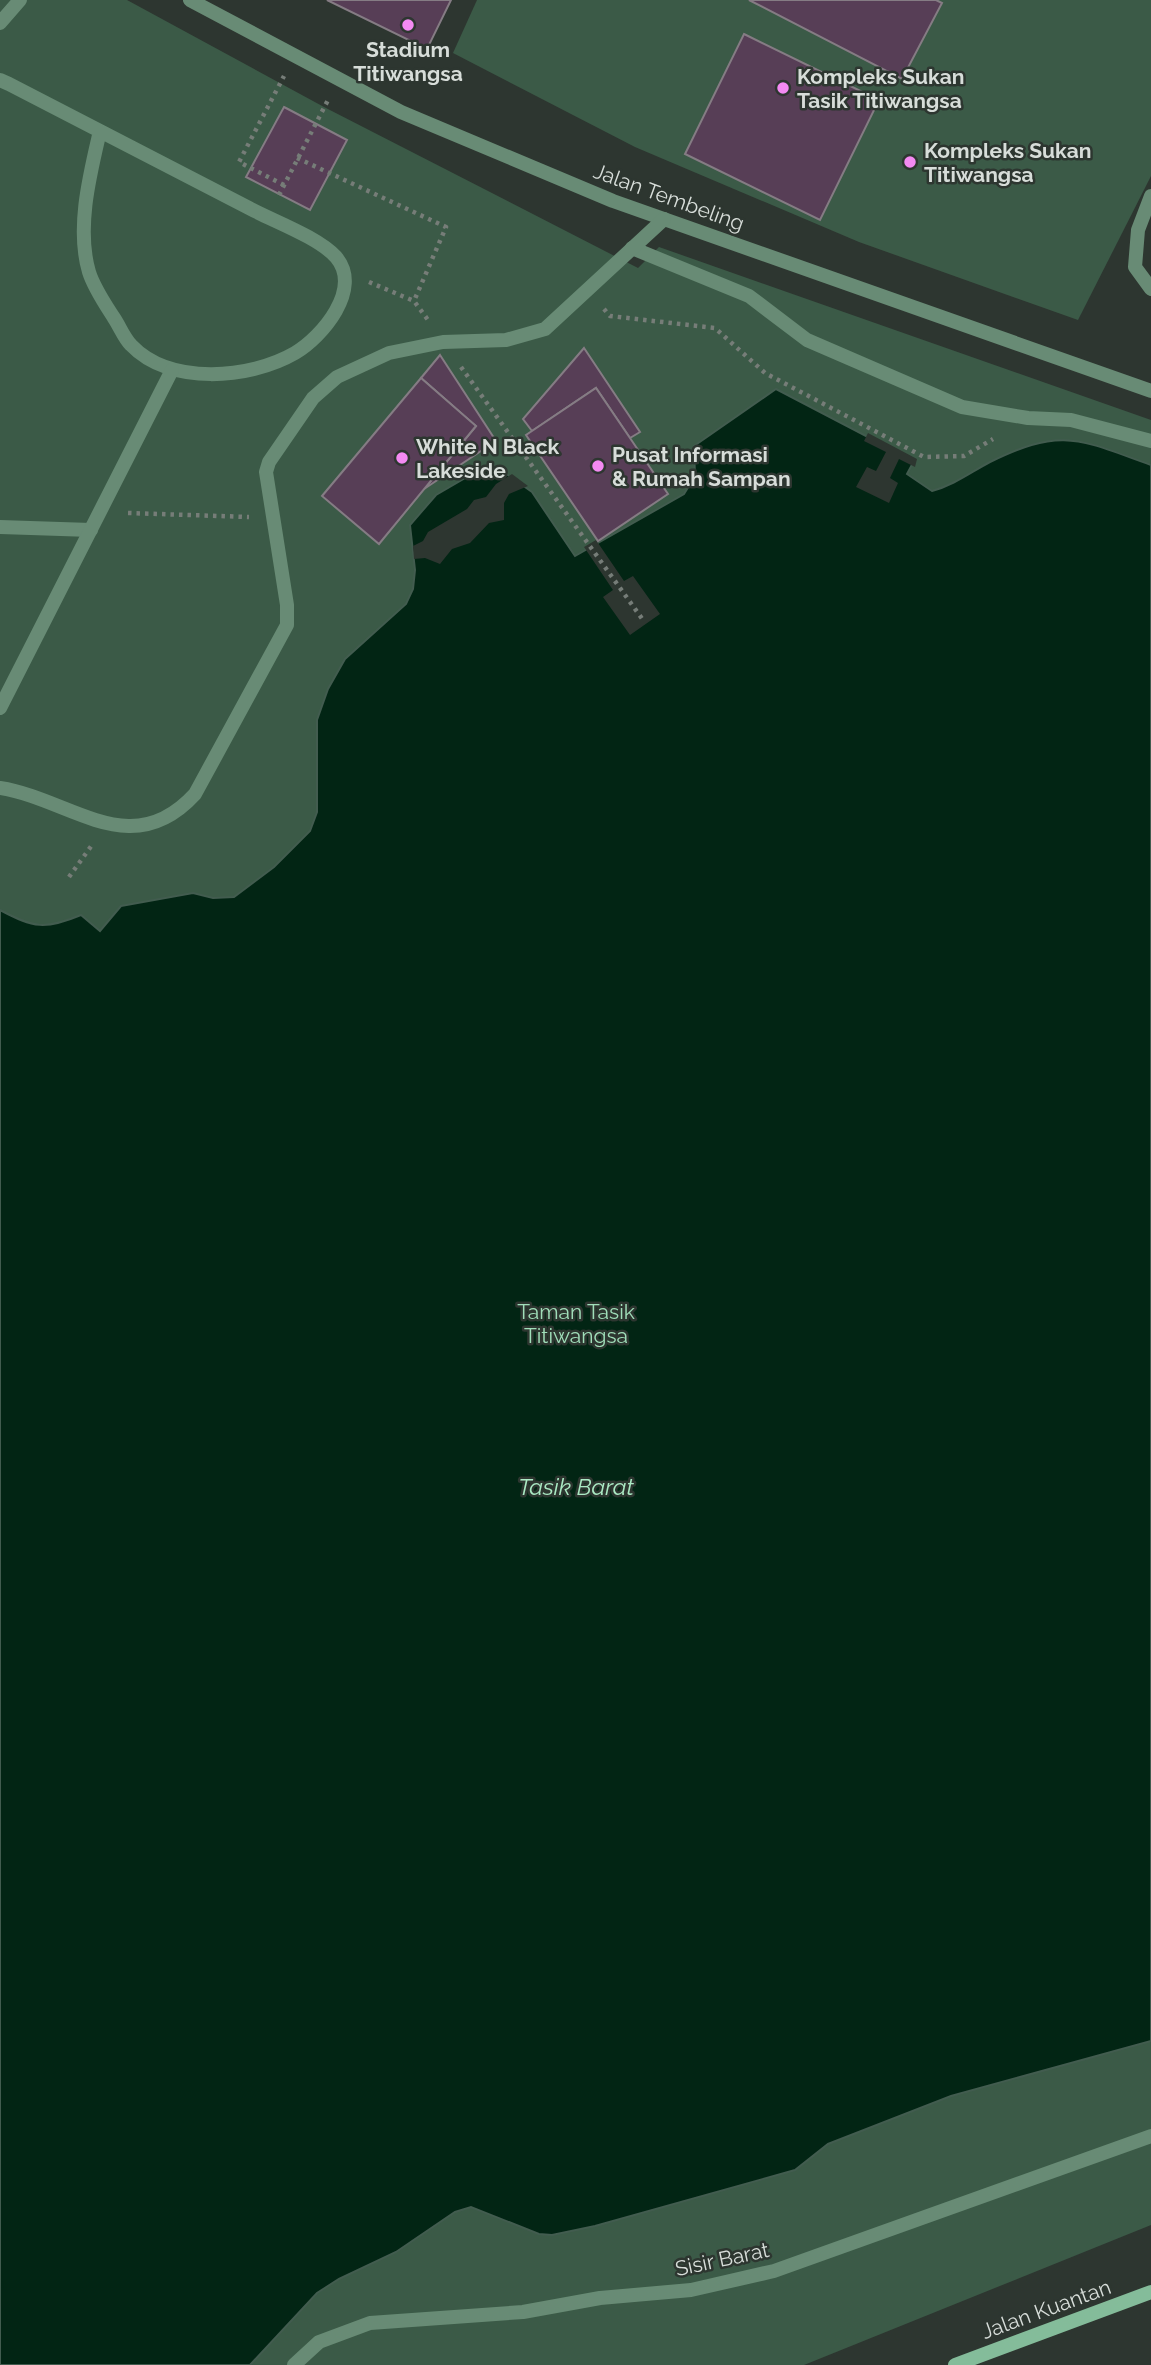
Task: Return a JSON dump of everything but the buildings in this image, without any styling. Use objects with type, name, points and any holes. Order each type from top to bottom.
[{"type":"street","points":[[0,23],[20,0]]},
{"type":"street","name":"Jalan Tembeling","points":[[190,0],[401,112],[664,219],[1151,391]]},
{"type":"street","points":[[0,80],[100,131],[267,217],[324,248],[337,258],[343,270],[344,287],[340,304],[329,322],[296,353],[257,368],[208,375],[172,370],[132,346],[89,271],[84,218],[88,181],[100,131]]},
{"type":"street","points":[[1151,196],[1138,230],[1135,267],[1151,289]]},
{"type":"street","points":[[0,789],[107,824],[131,827],[163,820],[186,804],[202,782],[287,625],[287,605],[267,472],[269,463],[313,398],[337,377],[359,364],[389,353],[443,342],[506,340],[545,330],[664,219]]},
{"type":"street","points":[[632,248],[750,296],[807,340],[962,407],[1028,418],[1071,420],[1151,441]]},
{"type":"street","points":[[0,708],[172,370]]},
{"type":"street","points":[[0,527],[91,530]]},
{"type":"street","name":"Sisir Barat","points":[[294,2365],[319,2342],[370,2323],[523,2312],[600,2298],[691,2290],[774,2271],[1151,2136]]},
{"type":"street","name":"Jalan Kuantan","points":[[958,2364],[1151,2292]]},
{"type":"path","points":[[284,185],[239,162],[286,72]]},
{"type":"path","points":[[267,217],[330,96]]},
{"type":"path","points":[[297,158],[446,228],[414,301]]},
{"type":"path","points":[[343,270],[414,301],[643,620]]},
{"type":"path","points":[[588,289],[610,316],[715,328],[765,373],[924,457],[964,456],[1028,418]]},
{"type":"path","points":[[100,512],[274,517]]},
{"type":"path","points":[[69,877],[107,824]]},
{"type":"green space","name":"Tasik Barat","points":[[0,0],[127,0],[324,107],[638,268],[659,247],[1151,420],[1151,2225],[804,2365],[0,2365]]},
{"type":"green space","name":"Kompleks Sukan Titiwangsa","points":[[477,0],[1151,0],[1151,176],[1078,320],[859,242],[635,147],[453,53]]},
{"type":"water","name":"Tasik Barat","points":[[776,389],[914,461],[907,474],[932,491],[1015,451],[1054,441],[1088,444],[1151,465],[1151,2041],[951,2096],[828,2144],[795,2170],[595,2226],[552,2235],[539,2234],[471,2207],[455,2212],[396,2252],[339,2279],[317,2293],[250,2365],[0,2365],[0,910],[40,925],[58,923],[81,915],[100,931],[121,906],[193,893],[213,898],[234,897],[274,867],[310,831],[317,812],[317,720],[328,689],[345,659],[406,604],[413,589],[415,570],[410,525],[436,495],[491,463],[532,492],[575,556],[684,494],[695,476],[694,446]]},
{"type":"pier","points":[[868,433],[917,459],[915,467],[899,459],[890,478],[898,483],[889,503],[856,487],[867,467],[876,471],[886,452],[864,441]]},
{"type":"pier","points":[[512,474],[528,486],[509,494],[504,503],[504,520],[489,523],[470,543],[452,549],[440,564],[425,558],[414,559],[413,546],[423,541],[428,532],[467,509],[474,500],[486,497],[496,484]]},
{"type":"pier","points":[[596,540],[624,581],[633,576],[660,614],[630,635],[603,597],[613,590],[584,547]]},
{"type":"place","name":"Stadium Titiwangsa","points":[[408,25]]},
{"type":"place","name":"Kompleks Sukan Tasik Titiwangsa","points":[[783,88]]},
{"type":"place","name":"Kompleks Sukan Titiwangsa","points":[[910,162]]},
{"type":"place","name":"White N Black Lakeside","points":[[402,458]]},
{"type":"place","name":"Pusat Informasi & Rumah Sampan","points":[[598,466]]},
{"type":"park label","name":"Taman Tasik Titiwangsa","points":[[576,1323]]}]
